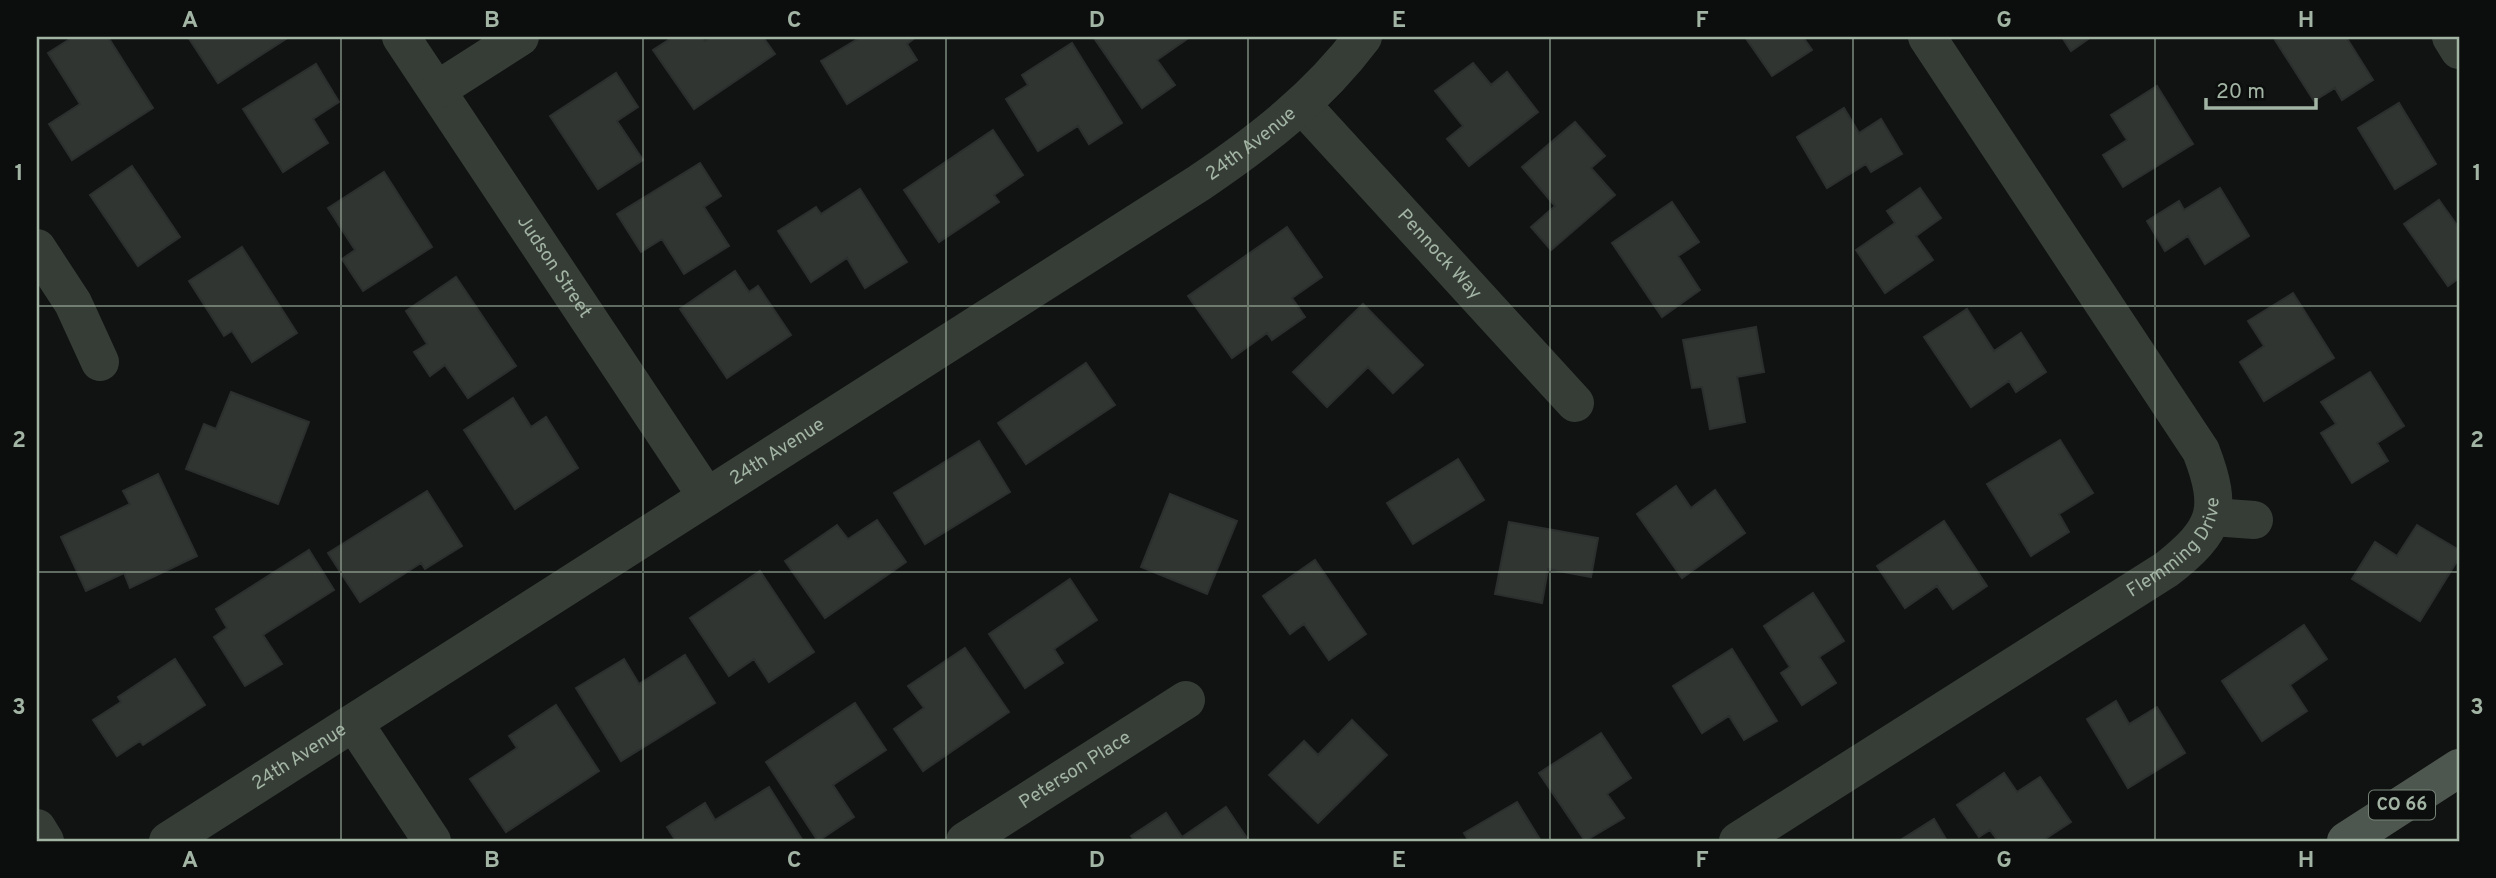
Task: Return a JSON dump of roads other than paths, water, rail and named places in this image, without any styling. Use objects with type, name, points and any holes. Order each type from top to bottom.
[{"type":"main road","name":"CO 66","points":[[2346,841],[2459,768]]},
{"type":"street","name":"Judson Street","points":[[401,37],[707,497]]},
{"type":"street","points":[[437,90],[520,37]]},
{"type":"street","name":"24th Avenue","points":[[168,841],[1199,183],[1253,146],[1302,105],[1363,37]]},
{"type":"street","name":"Flemming Drive","points":[[1738,841],[2167,569],[2195,547],[2213,517],[2213,482],[2201,452],[1927,37]]},
{"type":"street","points":[[2451,37],[2459,50]]},
{"type":"street","name":"Pennock Way","points":[[1302,105],[1575,403]]},
{"type":"street","points":[[37,248],[73,303],[100,362]]},
{"type":"street","points":[[2213,517],[2254,520]]},
{"type":"street","name":"Peterson Place","points":[[965,841],[1186,700]]},
{"type":"street","points":[[354,723],[432,841]]},
{"type":"street","points":[[37,828],[45,841]]}]
